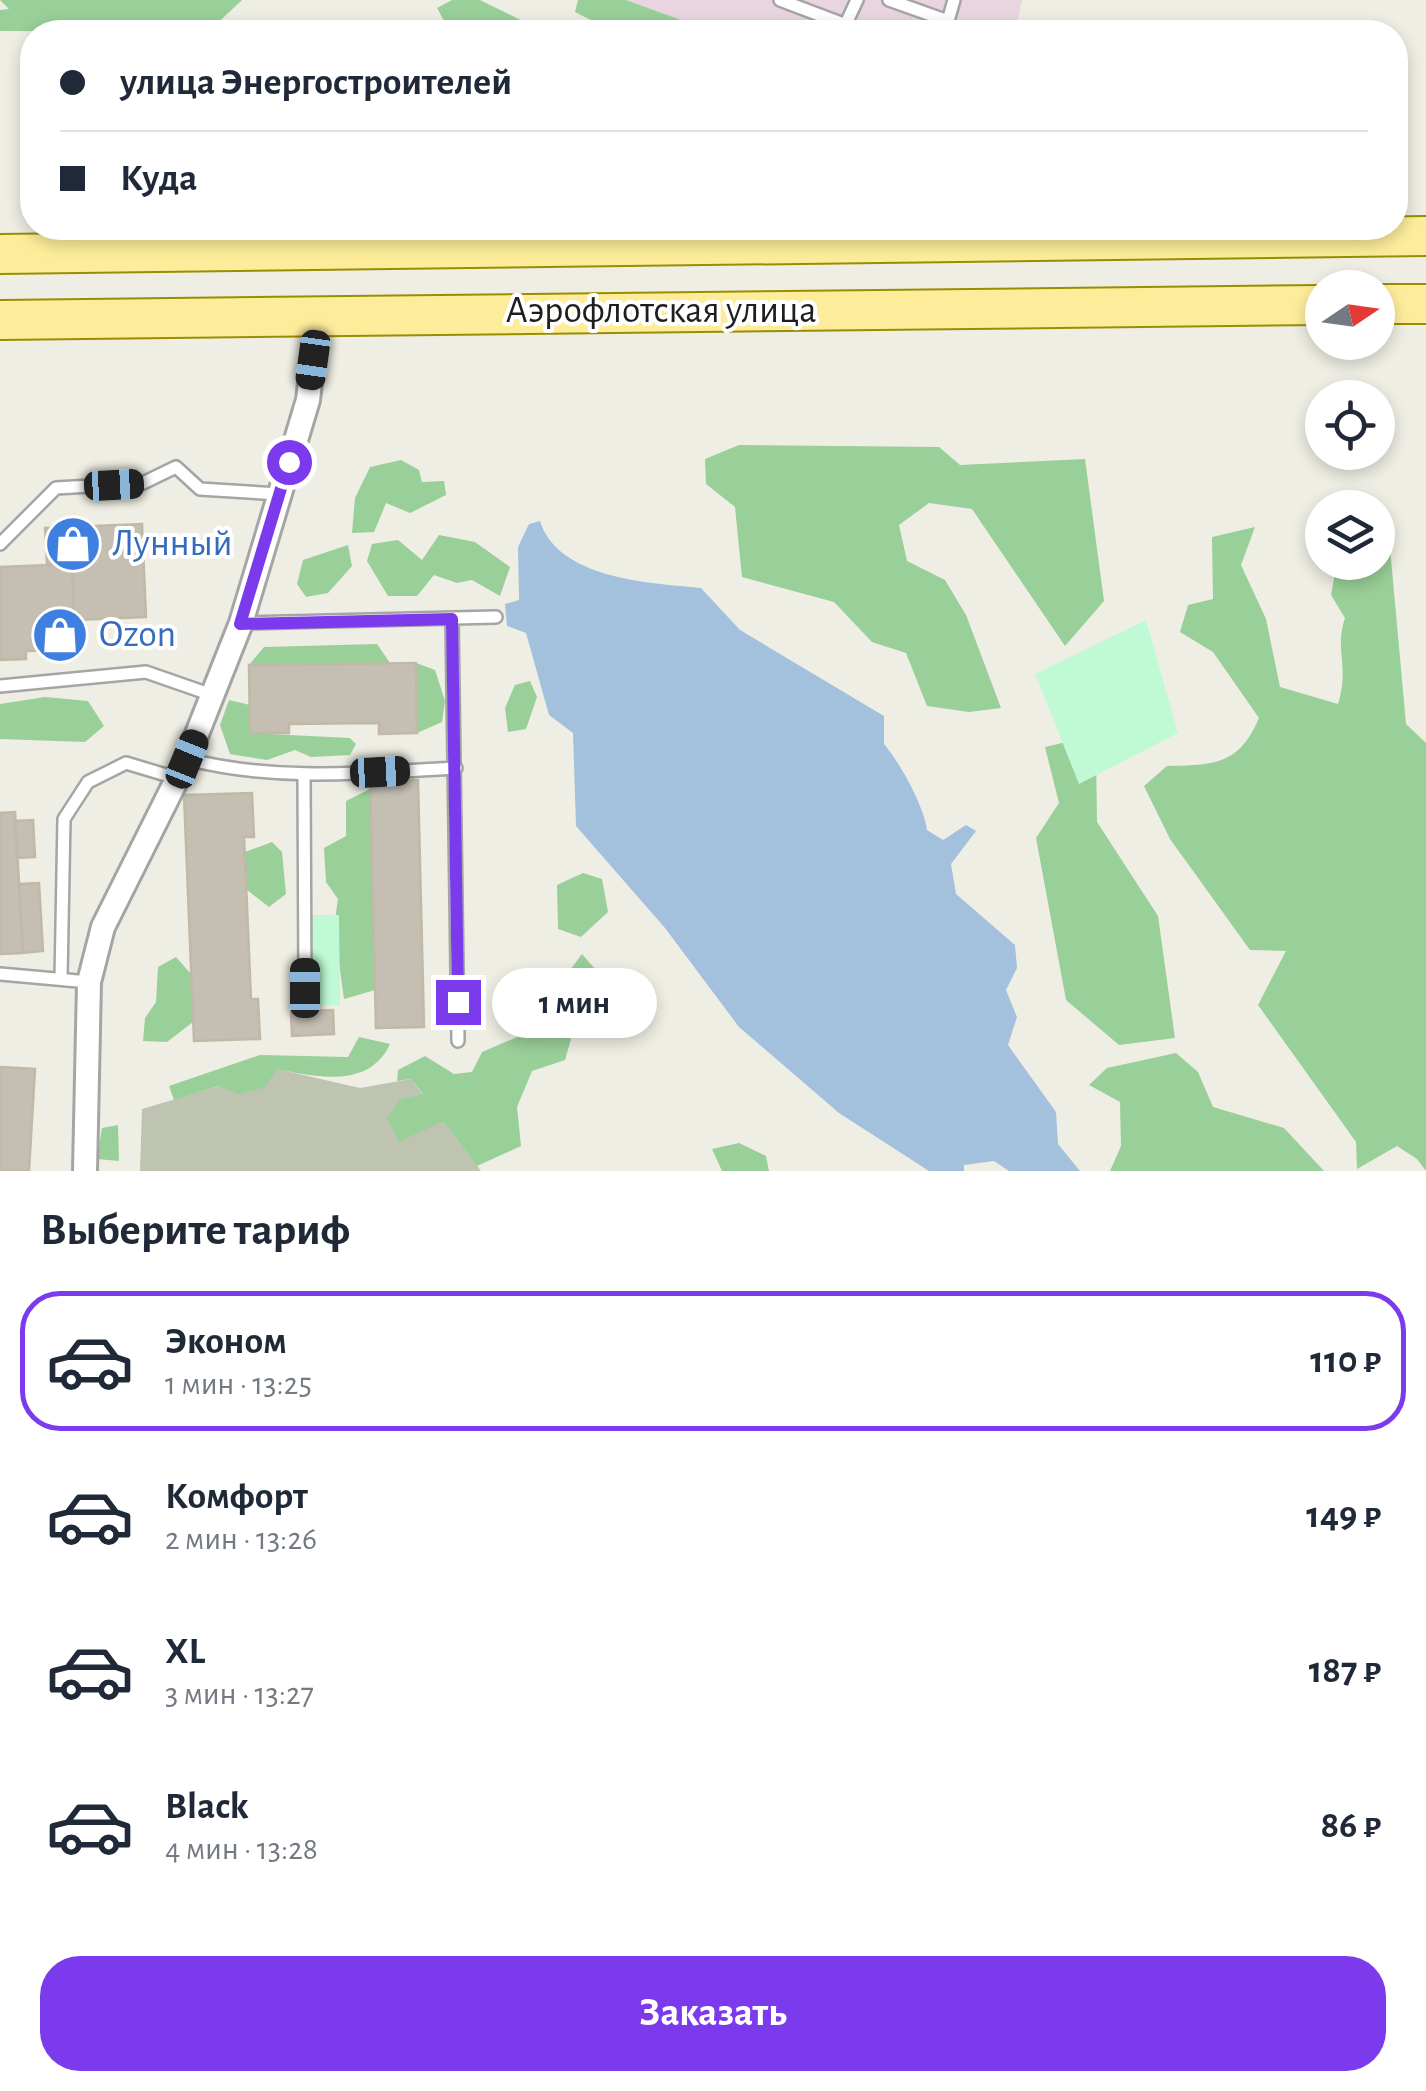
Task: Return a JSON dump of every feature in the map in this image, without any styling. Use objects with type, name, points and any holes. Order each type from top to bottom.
[{"type":"main road","name":"Аэрофлотская улица","points":[[0,254],[584,240]]},
{"type":"main road","points":[[1395,304],[1426,304]]},
{"type":"main road","name":"Аэрофлотская улица","points":[[0,320],[318,313],[1305,305]]},
{"type":"street","points":[[84,1171],[89,982],[102,926],[182,769],[240,624],[308,400],[318,313]]},
{"type":"lane","points":[[780,0],[826,20]]},
{"type":"lane","points":[[888,0],[945,20]]},
{"type":"lane","points":[[0,544],[56,488],[143,483],[176,467],[200,489],[279,494]]},
{"type":"lane","points":[[240,624],[496,618]]},
{"type":"lane","points":[[452,619],[458,1042]]},
{"type":"lane","points":[[0,686],[146,672],[212,695]]},
{"type":"lane","points":[[60,978],[64,818],[88,782],[126,763],[304,776],[456,768]]},
{"type":"lane","points":[[304,776],[305,988]]},
{"type":"lane","points":[[0,974],[89,982]]},
{"type":"shaded area","points":[[626,0],[1022,0],[1018,20],[681,20]]},
{"type":"shaded area","points":[[277,1069],[360,1088],[411,1079],[481,1171],[140,1171],[142,1109]]},
{"type":"green space","points":[[0,0],[242,0],[221,20],[20,20],[20,31],[0,31],[0,10],[9,9]]},
{"type":"green space","points":[[452,0],[480,0],[521,20],[444,20],[437,8]]},
{"type":"green space","points":[[578,0],[626,0],[681,20],[591,20],[575,12]]},
{"type":"green space","points":[[739,445],[939,447],[960,465],[1085,459],[1104,601],[1065,646],[972,509],[929,503],[899,525],[907,561],[945,580],[966,615],[1001,708],[969,712],[927,706],[906,653],[872,642],[834,602],[742,577],[735,507],[706,484],[705,459]]},
{"type":"green space","points":[[401,460],[419,470],[422,482],[444,481],[446,495],[410,513],[386,503],[374,532],[352,533],[355,498],[370,467]]},
{"type":"green space","points":[[1255,527],[1241,565],[1266,619],[1280,687],[1338,704],[1345,618],[1331,595],[1334,580],[1393,580],[1406,724],[1426,743],[1426,1171],[1417,1159],[1397,1146],[1357,1169],[1356,1142],[1258,1005],[1286,951],[1250,950],[1170,839],[1144,786],[1167,766],[1211,763],[1233,754],[1259,718],[1213,652],[1180,632],[1188,605],[1213,599],[1212,537]]},
{"type":"green space","points":[[439,535],[475,542],[510,567],[500,596],[472,580],[457,583],[434,575],[417,596],[388,596],[367,561],[372,544],[398,540],[422,560]]},
{"type":"green space","points":[[348,545],[352,566],[328,593],[306,597],[297,584],[303,560]]},
{"type":"green space","points":[[1146,620],[1178,733],[1079,784],[1035,674]]},
{"type":"green space","points":[[377,644],[390,663],[249,665],[264,647]]},
{"type":"green space","points":[[416,663],[435,670],[445,701],[442,722],[417,733]]},
{"type":"green space","points":[[530,681],[537,697],[526,729],[508,732],[505,708],[515,685]]},
{"type":"green space","points":[[45,697],[88,701],[104,726],[85,742],[0,739],[0,704]]},
{"type":"green space","points":[[229,700],[250,705],[251,733],[350,738],[356,744],[350,755],[311,757],[295,750],[267,760],[230,754],[220,725]]},
{"type":"green space","points":[[1075,740],[1096,756],[1097,822],[1158,916],[1175,1038],[1119,1045],[1066,1000],[1036,838],[1059,803],[1045,747]]},
{"type":"green space","points":[[370,789],[375,990],[344,999],[334,926],[338,899],[326,882],[324,848],[346,836],[346,801]]},
{"type":"green space","points":[[272,842],[282,852],[286,894],[269,907],[247,890],[245,852]]},
{"type":"green space","points":[[583,873],[602,879],[608,912],[581,937],[558,929],[557,885]]},
{"type":"green space","points":[[309,915],[339,915],[340,1005],[311,1006]]},
{"type":"green space","points":[[582,954],[603,978],[598,1005],[575,1025],[565,1060],[532,1071],[517,1107],[521,1146],[477,1166],[443,1121],[399,1142],[387,1118],[400,1100],[423,1094],[411,1079],[397,1081],[398,1070],[425,1056],[454,1074],[472,1072],[482,1052],[557,1020],[562,981]]},
{"type":"green space","points":[[176,957],[191,974],[193,1022],[167,1042],[143,1041],[145,1018],[156,1002],[158,967]]},
{"type":"green space","points":[[359,1037],[390,1044],[370,1068],[356,1074],[325,1077],[277,1069],[265,1087],[239,1094],[219,1086],[174,1100],[169,1086],[260,1055],[348,1057]]},
{"type":"green space","points":[[1176,1053],[1198,1072],[1213,1107],[1284,1128],[1324,1171],[1110,1171],[1121,1146],[1120,1102],[1089,1085],[1107,1068]]},
{"type":"green space","points":[[118,1125],[119,1161],[97,1159],[102,1128]]},
{"type":"green space","points":[[739,1143],[766,1156],[769,1171],[722,1171],[712,1149]]},
{"type":"water","points":[[540,521],[550,540],[585,566],[632,580],[701,588],[740,630],[884,716],[884,744],[910,785],[927,830],[943,840],[966,825],[976,831],[951,864],[956,894],[1015,945],[1017,968],[1006,990],[1017,1017],[1008,1045],[1056,1112],[1058,1144],[1080,1171],[1009,1171],[994,1161],[964,1165],[964,1171],[929,1171],[839,1113],[739,1027],[665,928],[576,826],[573,733],[549,715],[526,633],[507,626],[505,604],[519,600],[518,547],[529,524]]},
{"type":"building","points":[[142,524],[146,617],[74,620],[72,564],[47,565],[45,528]]},
{"type":"building","points":[[72,564],[75,650],[26,651],[26,659],[0,660],[0,567]]},
{"type":"building","points":[[416,663],[417,733],[379,734],[379,723],[289,724],[289,733],[250,733],[249,665]]},
{"type":"building","points":[[418,780],[424,1027],[376,1028],[370,782]]},
{"type":"building","points":[[252,793],[254,837],[244,837],[251,999],[258,999],[260,1039],[194,1041],[184,795]]},
{"type":"building","points":[[15,812],[23,953],[0,954],[0,813]]},
{"type":"building","points":[[33,820],[35,857],[17,858],[15,821]]},
{"type":"building","points":[[39,883],[43,951],[23,953],[19,884]]},
{"type":"building","points":[[333,1010],[334,1034],[292,1036],[291,1012]]},
{"type":"building","points":[[0,1067],[35,1069],[29,1171],[0,1171]]},
{"type":"place","name":"Лунный","points":[[73,544]]},
{"type":"place","name":"Ozon","points":[[60,635]]},
{"type":"route","points":[[289,462],[240,624],[452,619],[458,1002]]}]
